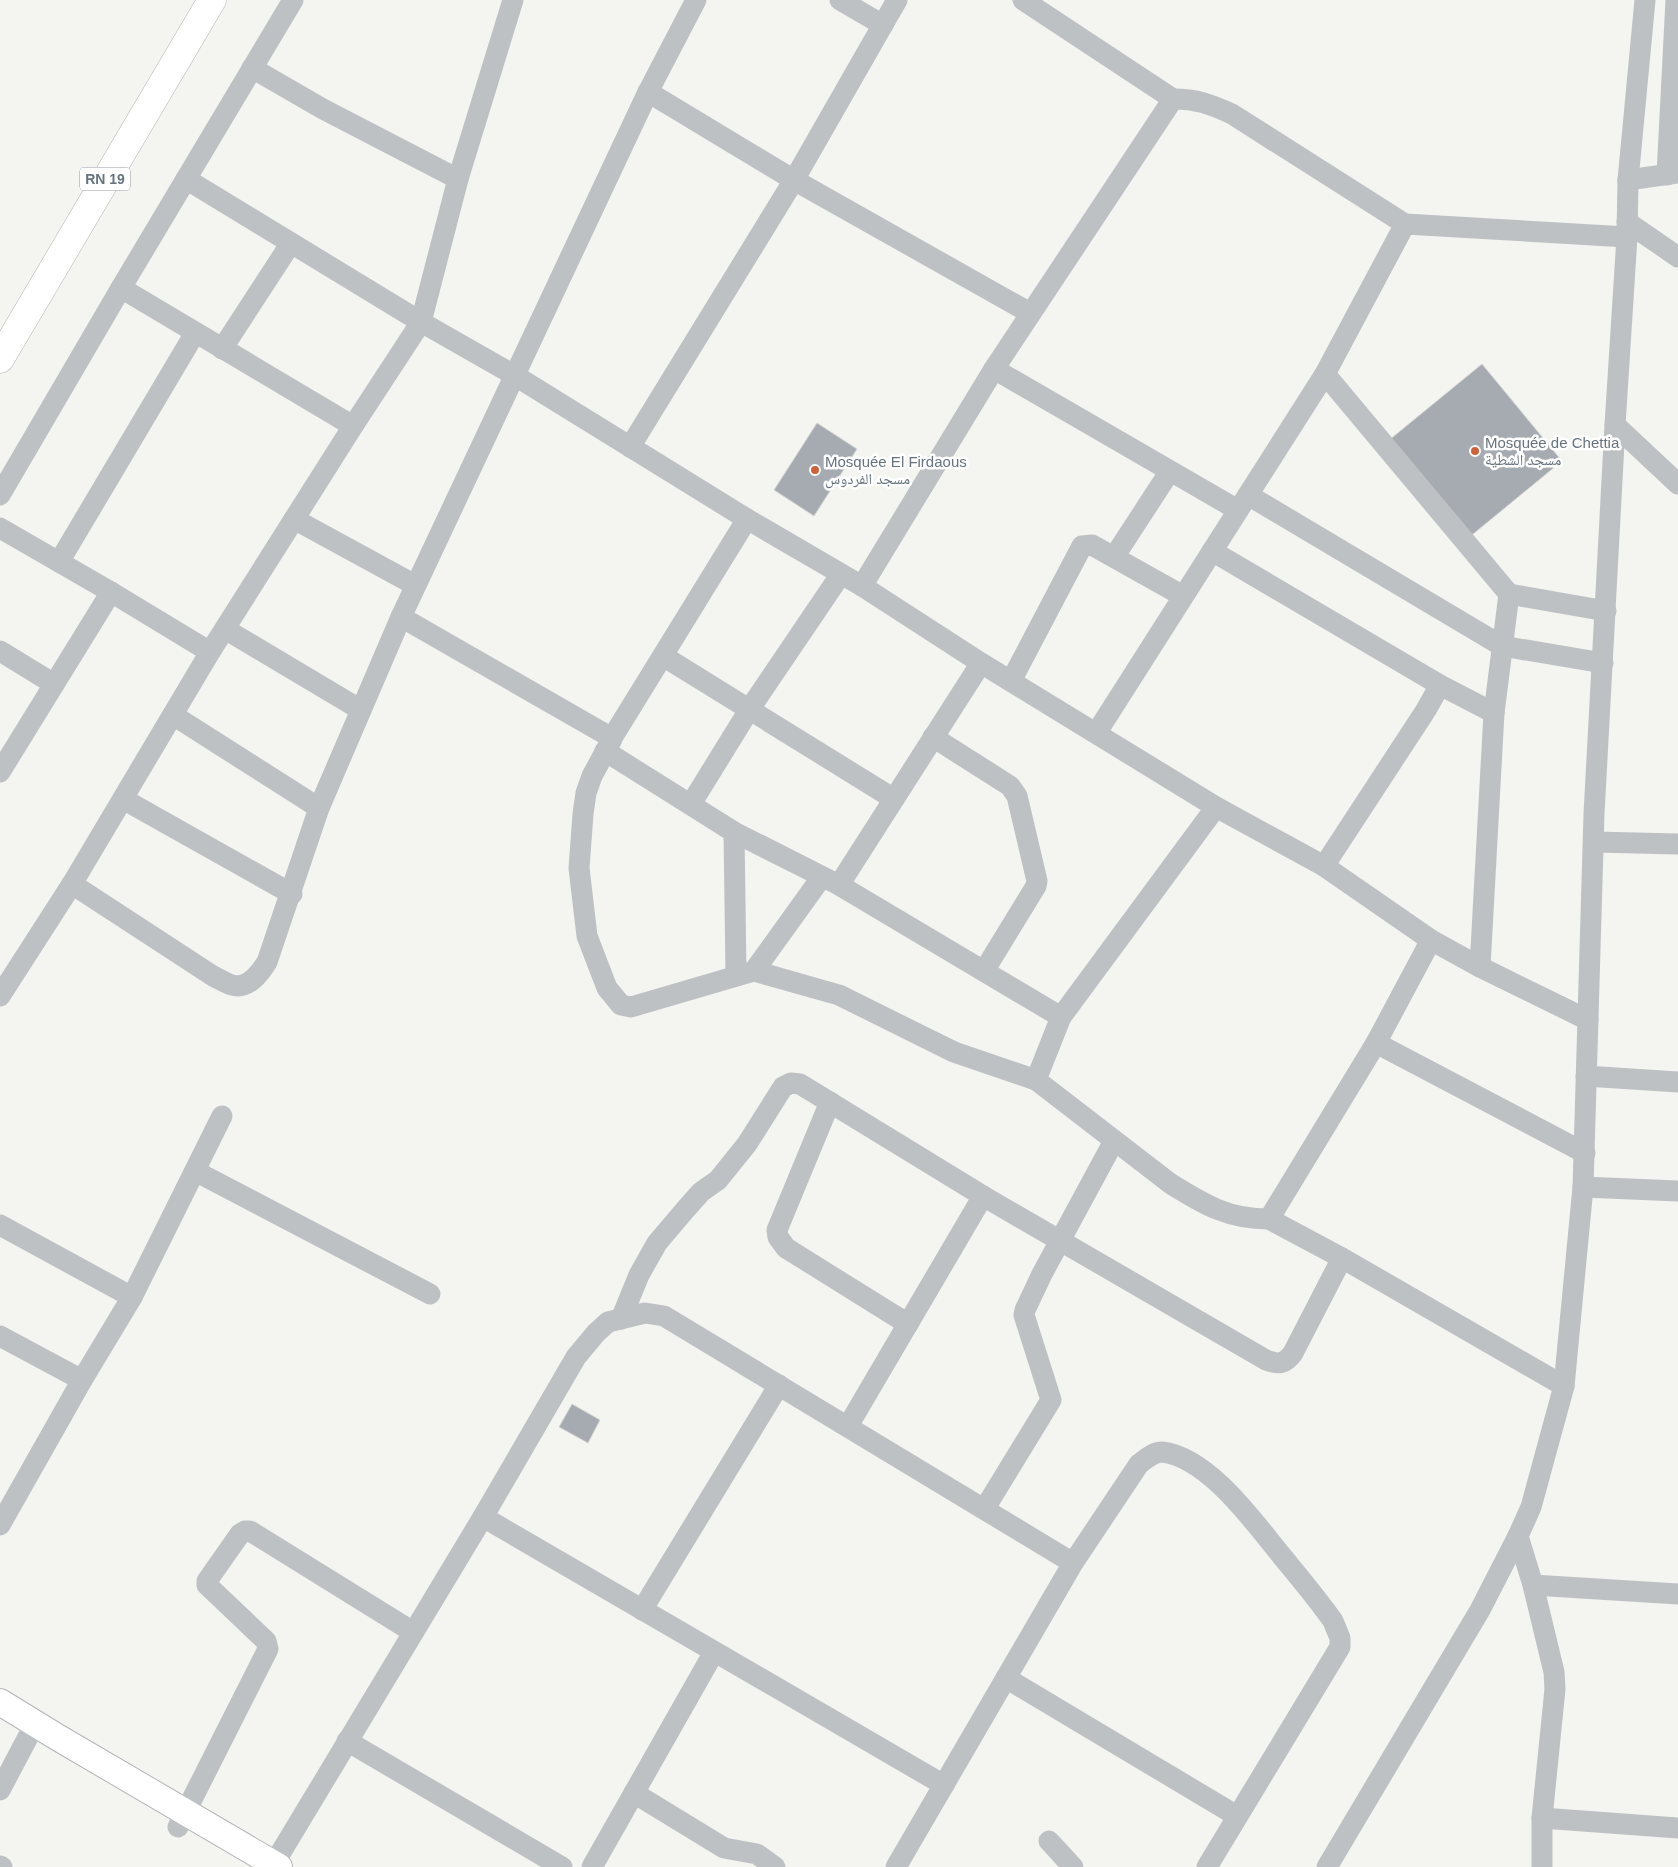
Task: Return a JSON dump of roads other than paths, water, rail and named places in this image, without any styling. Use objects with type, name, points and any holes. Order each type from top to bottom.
[{"type":"highway","name":"RN 19","points":[[0,358],[212,0]]},
{"type":"main road","points":[[0,1702],[182,1820],[246,1867]]},
{"type":"main road","points":[[0,1721],[28,1738],[182,1820],[275,1866]]},
{"type":"street","points":[[0,495],[293,0]]},
{"type":"street","points":[[0,996],[72,884],[210,652],[421,322],[458,179],[513,0]]},
{"type":"street","points":[[72,884],[213,976],[232,986],[242,986],[252,980],[268,962],[320,808],[360,710],[415,585],[648,92],[696,0]]},
{"type":"street","points":[[840,0],[883,25]]},
{"type":"street","points":[[630,447],[794,180],[896,0]]},
{"type":"street","points":[[1023,0],[1173,99],[1190,99],[1209,103],[1232,114],[1405,224],[1627,229],[1678,258]]},
{"type":"street","points":[[1327,1867],[1480,1610],[1518,1536],[1531,1507],[1564,1386],[1585,1153],[1594,842],[1614,425],[1627,229],[1628,180],[1645,0]]},
{"type":"street","points":[[1628,180],[1672,174],[1677,4]]},
{"type":"street","points":[[252,68],[323,109],[458,179]]},
{"type":"street","points":[[648,92],[794,180],[1030,313]]},
{"type":"street","points":[[862,586],[994,369],[1173,99]]},
{"type":"street","points":[[186,179],[421,322],[514,375],[747,520],[862,586],[980,663],[1097,732],[1216,806],[1324,866],[1431,940],[1480,967],[1588,1020]]},
{"type":"street","points":[[1097,732],[1325,374],[1405,224]]},
{"type":"street","points":[[222,349],[291,243]]},
{"type":"street","points":[[121,288],[353,426]]},
{"type":"street","points":[[59,562],[195,333]]},
{"type":"street","points":[[994,369],[1170,471],[1243,503],[1502,646],[1603,663]]},
{"type":"street","points":[[1325,374],[1509,594],[1606,611]]},
{"type":"street","points":[[1614,425],[1678,484]]},
{"type":"street","points":[[1114,557],[1170,471]]},
{"type":"street","points":[[294,519],[415,585]]},
{"type":"street","points":[[747,520],[609,745],[592,776],[586,793],[579,868],[587,936],[607,988],[622,1005],[630,1007],[745,973],[839,995],[954,1052],[1036,1080],[1171,1184],[1194,1199],[1229,1214],[1247,1219],[1269,1219],[1342,1258],[1564,1386]]},
{"type":"street","points":[[0,528],[210,652]]},
{"type":"street","points":[[1010,681],[1082,546],[1086,544],[1092,545],[1183,596]]},
{"type":"street","points":[[1212,551],[1440,685],[1494,713]]},
{"type":"street","points":[[691,804],[749,710],[841,574]]},
{"type":"street","points":[[0,772],[111,592]]},
{"type":"street","points":[[1480,967],[1494,713],[1509,594]]},
{"type":"street","points":[[401,617],[609,745],[691,804],[734,832],[830,882],[1061,1017]]},
{"type":"street","points":[[225,629],[360,710]]},
{"type":"street","points":[[0,651],[54,684]]},
{"type":"street","points":[[663,656],[894,799]]},
{"type":"street","points":[[745,973],[830,882],[894,799],[980,663]]},
{"type":"street","points":[[1324,866],[1426,710],[1440,685]]},
{"type":"street","points":[[173,715],[320,808]]},
{"type":"street","points":[[933,737],[1010,786],[1014,791],[1017,796],[1038,881],[984,971]]},
{"type":"street","points":[[123,799],[292,894]]},
{"type":"street","points":[[1036,1080],[1061,1017],[1216,806]]},
{"type":"street","points":[[734,832],[745,973]]},
{"type":"street","points":[[1594,842],[1678,844]]},
{"type":"street","points":[[1269,1219],[1376,1043],[1431,940]]},
{"type":"street","points":[[1376,1043],[1585,1153]]},
{"type":"street","points":[[1586,1076],[1678,1082]]},
{"type":"street","points":[[621,1319],[639,1274],[657,1243],[701,1192],[718,1180],[747,1144],[783,1087],[791,1083],[800,1084],[983,1196],[1266,1360],[1277,1364],[1287,1362],[1293,1353],[1342,1258]]},
{"type":"street","points":[[830,1102],[777,1230],[778,1237],[786,1248],[908,1324]]},
{"type":"street","points":[[0,1525],[82,1380],[132,1297],[222,1116]]},
{"type":"street","points":[[985,1508],[1050,1400],[1024,1315],[1025,1310],[1042,1274],[1114,1141]]},
{"type":"street","points":[[194,1171],[430,1294]]},
{"type":"street","points":[[1583,1187],[1678,1191]]},
{"type":"street","points":[[848,1426],[983,1196]]},
{"type":"street","points":[[0,1225],[132,1297]]},
{"type":"street","points":[[275,1866],[576,1357],[608,1322],[644,1313],[664,1316],[985,1508],[1073,1563]]},
{"type":"street","points":[[0,1336],[82,1380]]},
{"type":"street","points":[[642,1610],[779,1385]]},
{"type":"street","points":[[896,1867],[1073,1563],[1139,1464],[1153,1454],[1162,1452],[1201,1468],[1246,1512],[1334,1621],[1340,1638],[1340,1647],[1207,1867]]},
{"type":"street","points":[[483,1517],[944,1785]]},
{"type":"street","points":[[182,1820],[268,1650],[266,1641],[207,1585],[237,1537],[244,1531],[250,1531],[413,1632]]},
{"type":"street","points":[[1518,1536],[1534,1585],[1554,1672],[1555,1689],[1542,1818],[1542,1867]]},
{"type":"street","points":[[1534,1585],[1678,1594]]},
{"type":"street","points":[[592,1867],[714,1652]]},
{"type":"street","points":[[1006,1678],[1237,1816]]},
{"type":"street","points":[[0,1790],[28,1738]]},
{"type":"street","points":[[348,1741],[562,1867]]},
{"type":"street","points":[[634,1793],[724,1848],[758,1854],[776,1867]]},
{"type":"street","points":[[1542,1818],[1678,1828]]},
{"type":"street","points":[[1049,1841],[1073,1867]]},
{"type":"place","name":"Mosquée de Chettia مسجد الشطية","points":[[1475,451]]},
{"type":"place","name":"Mosquée El Firdaous مسجد الفردوس","points":[[815,470]]}]
